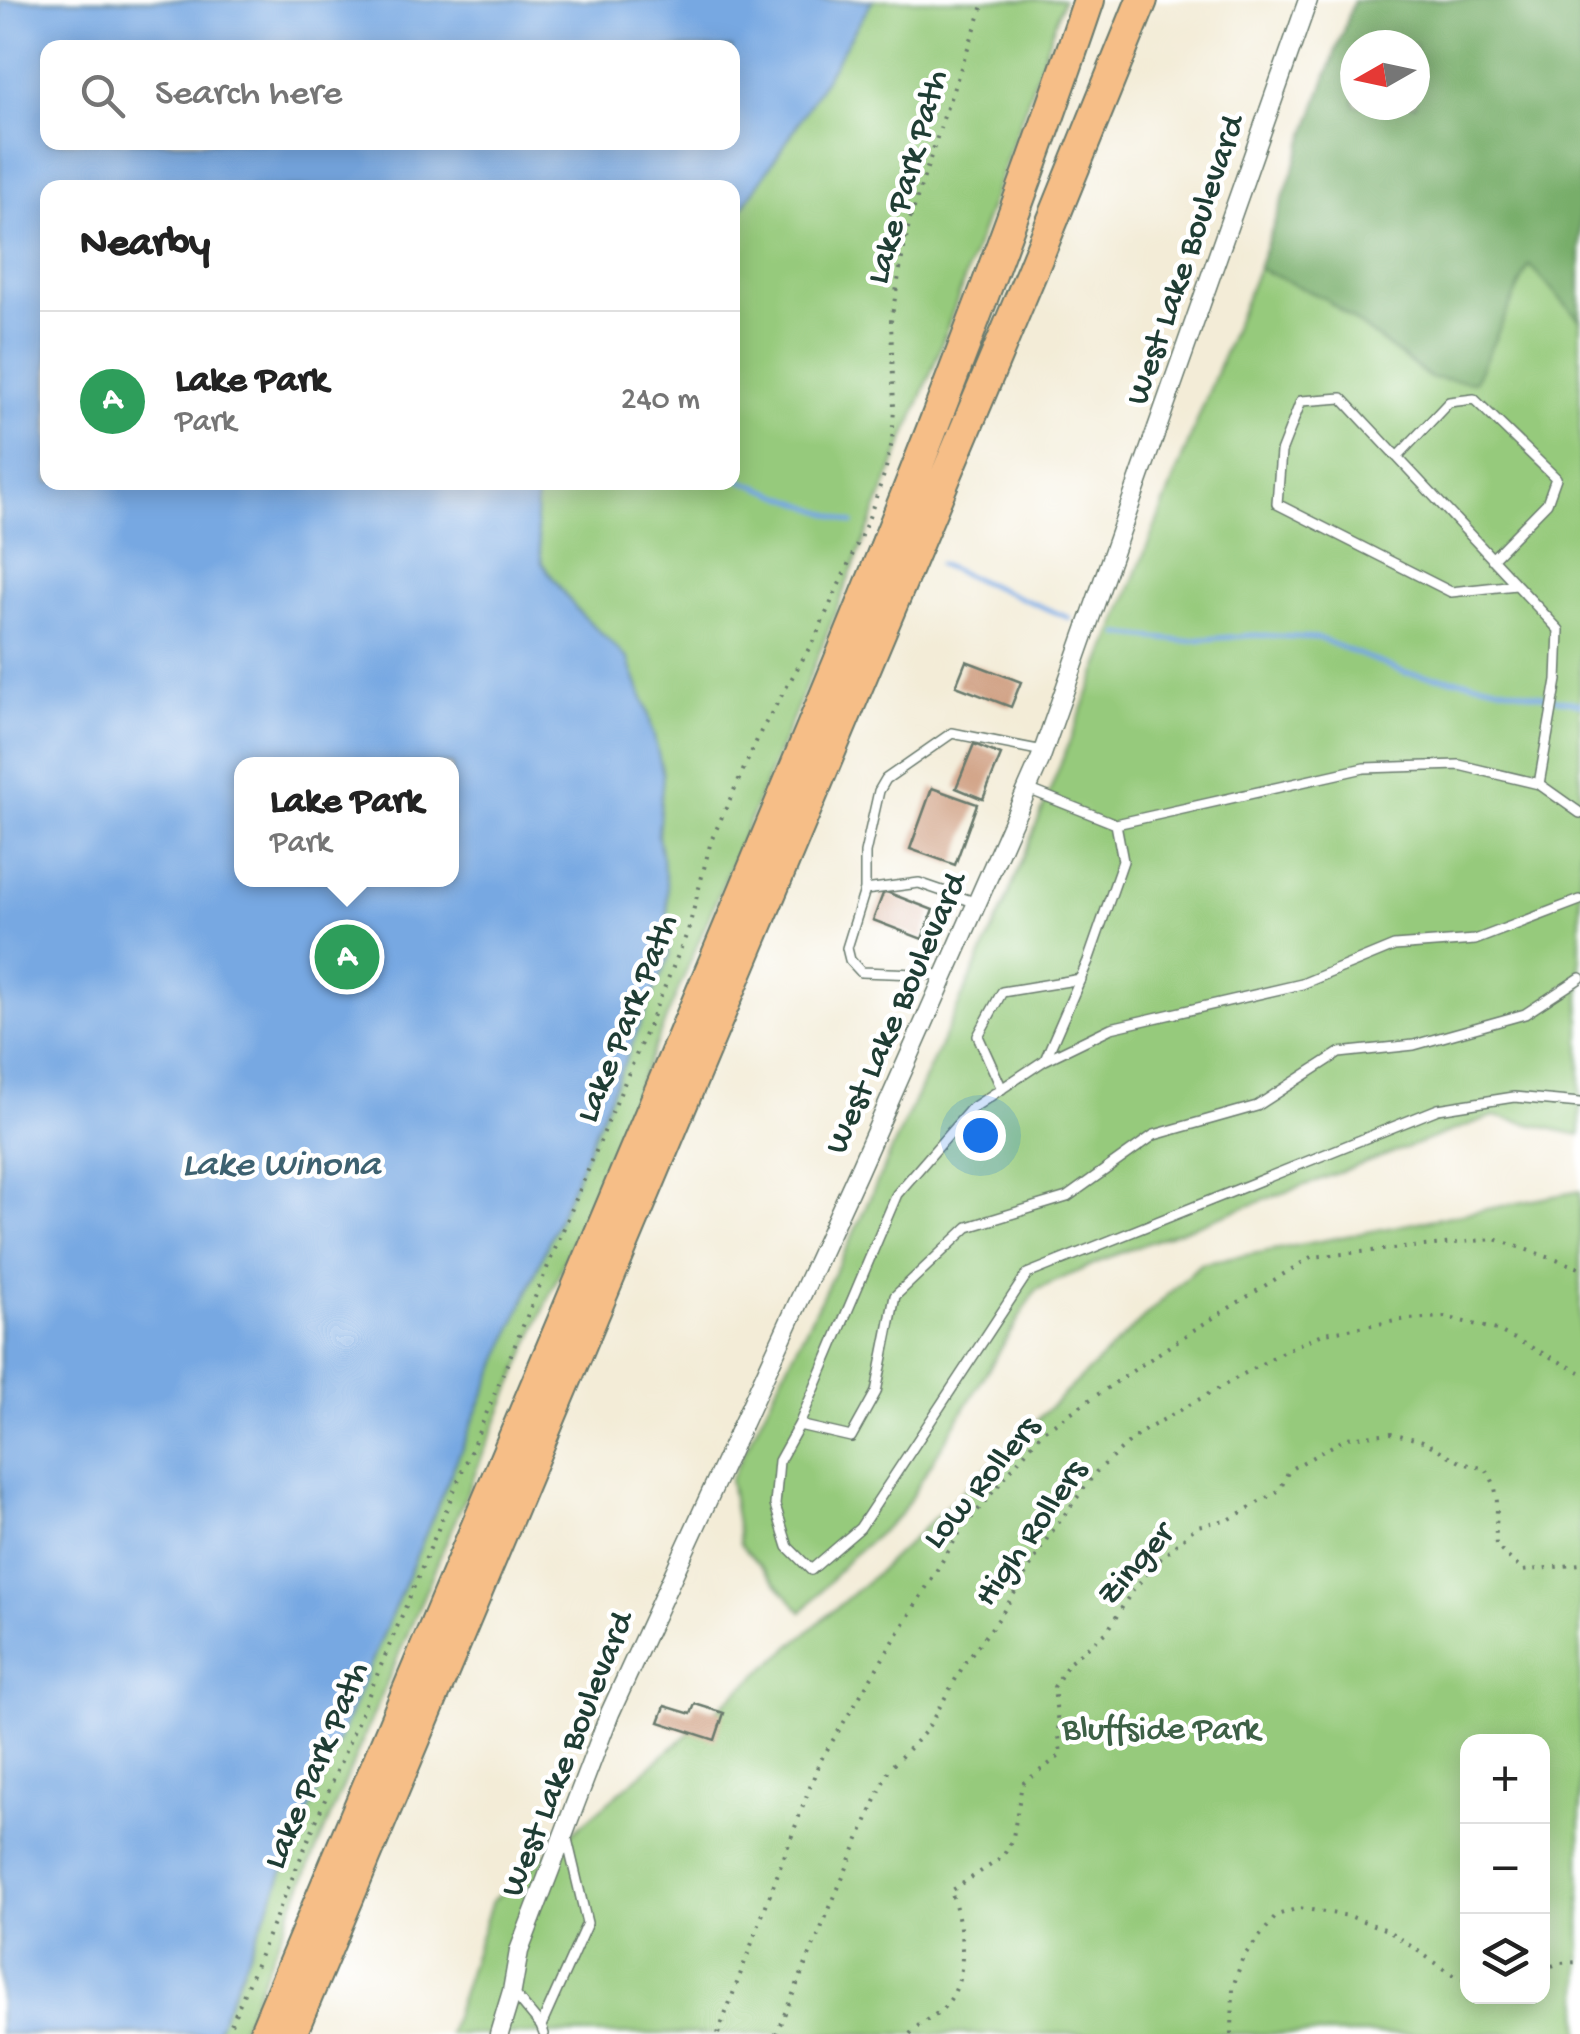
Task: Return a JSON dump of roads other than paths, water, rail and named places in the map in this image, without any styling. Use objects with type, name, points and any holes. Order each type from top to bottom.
[{"type":"highway","points":[[264,2034],[914,479],[997,266],[1089,0]]},
{"type":"highway","points":[[290,2034],[1032,272],[1142,0]]},
{"type":"street","name":"West Lake Boulevard","points":[[499,2034],[519,1951],[610,1713],[1028,789],[1308,0]]},
{"type":"lane","points":[[1516,585],[1451,592],[1277,504],[1281,452],[1301,401],[1342,398],[1559,630],[1557,680],[1539,784]]},
{"type":"lane","points":[[1397,457],[1448,402],[1474,398],[1556,478],[1547,503],[1492,559]]},
{"type":"lane","points":[[945,974],[861,972],[850,960],[847,948],[865,890],[865,853],[879,791],[886,779],[952,733],[1043,751]]},
{"type":"lane","points":[[1028,789],[1116,824],[1364,768],[1459,765],[1539,784],[1580,813]]},
{"type":"lane","points":[[1045,1060],[1081,979],[1122,861],[1116,824]]},
{"type":"lane","points":[[865,890],[920,884],[977,903]]},
{"type":"lane","points":[[1580,900],[1476,940],[1394,946],[1302,984],[1112,1028],[1045,1060],[971,1110],[898,1194],[799,1425],[779,1461],[775,1506],[788,1547],[811,1570],[860,1528],[1027,1274],[1438,1108],[1514,1097],[1580,1103]]},
{"type":"lane","points":[[799,1425],[850,1437],[876,1392],[895,1296],[968,1227],[1067,1198],[1154,1135],[1257,1106],[1339,1053],[1414,1045],[1526,1014],[1580,978]]},
{"type":"lane","points":[[1002,1089],[978,1036],[1002,992],[1081,979]]},
{"type":"lane","points":[[512,1991],[542,2030],[587,1923],[565,1831]]},
{"type":"water","name":"Lake Winona","points":[[0,0],[873,0],[740,212],[740,180],[40,180],[40,490],[537,490],[536,522],[542,563],[576,609],[628,659],[648,712],[663,774],[658,836],[667,886],[669,956],[215,2034],[0,2034]]},
{"type":"waterway","points":[[740,480],[853,523]]},
{"type":"waterway","points":[[939,564],[1069,618]]},
{"type":"waterway","points":[[1119,634],[1182,641],[1254,635],[1318,638],[1406,673],[1482,683],[1580,704]]},
{"type":"place","name":"Lake Park","points":[[347,957]]},
{"type":"park label","name":"Bluffside Park","points":[[1161,1726]]}]
